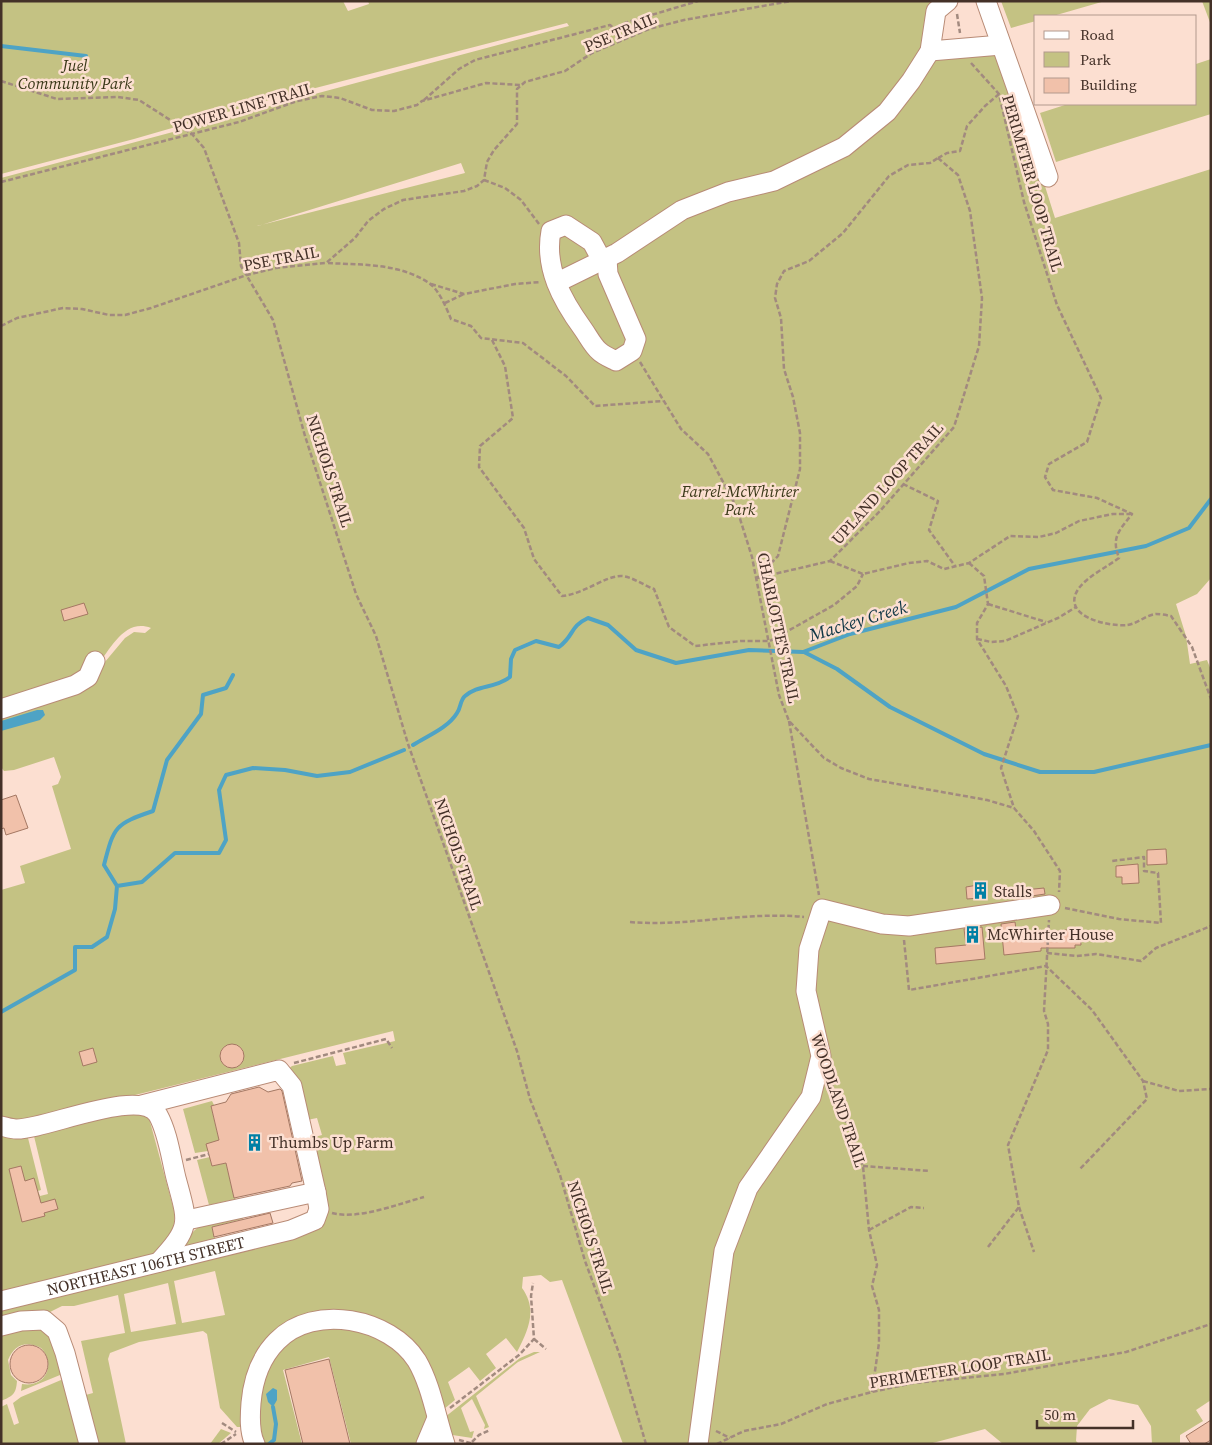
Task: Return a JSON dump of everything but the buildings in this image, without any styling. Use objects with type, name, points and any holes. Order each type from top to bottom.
[{"type":"street","points":[[986,1],[1048,177]]},
{"type":"street","points":[[558,282],[607,259],[682,210],[728,192],[774,181],[844,147],[887,112],[930,51],[936,11],[952,4]]},
{"type":"street","points":[[930,51],[1002,45]]},
{"type":"street","points":[[566,225],[592,242],[599,255],[607,259],[608,274],[636,339],[632,351],[616,361],[599,352],[563,302],[558,282],[550,269],[548,246],[550,231],[566,225]]},
{"type":"street","points":[[1,709],[75,685],[88,677],[95,661]]},
{"type":"street","points":[[821,914],[882,924],[902,925],[1050,905]]},
{"type":"street","name":"WOODLAND TRAIL","points":[[821,914],[810,949],[806,991],[821,1056]]},
{"type":"street","points":[[698,1444],[724,1250],[748,1188],[811,1097],[821,1056]]},
{"type":"street","points":[[1,1126],[15,1130],[34,1127],[116,1106],[142,1105],[279,1070],[292,1086],[317,1201],[187,1220]]},
{"type":"street","points":[[142,1105],[157,1114],[187,1220],[177,1242],[159,1262]]},
{"type":"street","name":"NORTHEAST 106TH STREET","points":[[1,1301],[291,1230],[315,1220],[317,1201]]},
{"type":"street","points":[[1,1326],[21,1321],[44,1320],[57,1331],[73,1379],[89,1444]]},
{"type":"street","points":[[255,1444],[252,1437],[250,1411],[253,1384],[263,1359],[277,1340],[303,1325],[323,1320],[351,1320],[378,1328],[400,1341],[417,1362],[428,1389],[445,1444]]},
{"type":"street","points":[[426,1444],[437,1418]]},
{"type":"path","points":[[618,32],[625,23],[698,1]]},
{"type":"path","name":"PSE TRAIL","points":[[520,85],[565,71],[592,53],[649,29],[684,20],[791,1]]},
{"type":"path","points":[[952,4],[961,28],[958,49]]},
{"type":"path","points":[[422,101],[458,69],[475,60],[610,25],[618,32],[621,41]]},
{"type":"path","name":"PERIMETER LOOP TRAIL","points":[[958,49],[999,94],[1024,202],[1056,305],[1101,398],[1087,442],[1049,464],[1045,477],[1053,490],[1097,498],[1132,514]]},
{"type":"path","points":[[1,81],[57,99],[118,97],[139,100],[192,134]]},
{"type":"path","name":"POWER LINE TRAIL","points":[[1,182],[239,122],[297,101],[322,96],[340,98],[372,110],[394,111],[417,105],[422,101],[486,84],[520,85]]},
{"type":"path","points":[[520,85],[517,89],[517,124],[494,150],[487,162],[484,180],[504,188],[521,200],[537,223],[550,231]]},
{"type":"path","points":[[757,578],[778,556],[800,469],[800,433],[793,397],[784,369],[781,318],[774,298],[777,284],[784,271],[808,261],[843,233],[889,176],[908,165],[930,163],[947,153],[960,151],[967,126],[999,94]]},
{"type":"path","name":"NICHOLS TRAIL","points":[[192,134],[204,148],[211,164],[239,243],[241,266],[272,320],[305,436],[356,594],[376,636],[408,744],[517,1051],[530,1099],[560,1175],[585,1260],[619,1354],[646,1444]]},
{"type":"path","name":"UPLAND LOOP TRAIL","points":[[757,578],[830,561],[954,427],[979,346],[982,298],[970,211],[958,175],[938,158]]},
{"type":"path","name":"PSE TRAIL","points":[[1,326],[18,318],[63,308],[82,309],[109,315],[125,315],[152,308],[247,275],[276,268],[326,262],[355,238],[368,221],[384,209],[403,200],[464,191],[478,186],[484,180]]},
{"type":"path","points":[[326,262],[382,266],[400,270],[430,284],[464,294]]},
{"type":"path","points":[[445,303],[464,294],[515,284],[558,282]]},
{"type":"path","points":[[430,284],[445,303],[451,318],[472,326],[480,338],[523,343],[566,376],[595,406],[663,401]]},
{"type":"path","points":[[492,340],[505,366],[513,418],[480,446],[479,468],[524,528],[534,559],[562,596],[576,595],[608,579],[622,576],[654,589],[669,627],[694,646],[741,641],[770,641],[834,605],[857,586],[863,574]]},
{"type":"path","name":"CHARLOTTE'S TRAIL","points":[[632,351],[681,429],[708,454],[736,506],[752,556],[779,695],[788,721],[824,758],[841,768],[869,779],[988,800],[1014,808]]},
{"type":"path","points":[[903,484],[938,501],[929,530],[955,566]]},
{"type":"path","points":[[830,561],[863,574],[909,563],[927,561],[944,569],[969,564],[1010,536],[1038,537],[1056,533],[1079,521],[1114,514],[1132,514]]},
{"type":"path","points":[[1132,514],[1116,536],[1114,545],[1119,558],[1080,586],[1075,595],[1076,607],[1087,618],[1102,624],[1128,625],[1154,614],[1171,616],[1192,647],[1211,699]]},
{"type":"path","points":[[969,564],[984,576],[988,603],[977,623],[977,639],[1006,686],[1018,716],[1001,768],[1014,808],[1034,831],[1060,871],[1058,895],[1050,905],[1044,1011],[1048,1024],[1048,1050],[1008,1145],[1019,1207],[1034,1252]]},
{"type":"path","points":[[988,603],[1047,622]]},
{"type":"path","points":[[977,639],[991,642],[1005,641],[1076,607]]},
{"type":"path","points":[[630,922],[676,923],[775,914],[821,914],[788,721]]},
{"type":"path","points":[[1050,905],[1119,919],[1161,923],[1158,873],[1144,871],[1144,858],[1112,861]]},
{"type":"path","points":[[902,925],[909,990],[1046,966]]},
{"type":"path","points":[[1047,953],[1076,956],[1096,954],[1141,961],[1156,948],[1211,926]]},
{"type":"path","points":[[1046,966],[1092,1010],[1143,1081],[1147,1099],[1080,1169]]},
{"type":"path","points":[[279,1070],[292,1064],[386,1039],[392,1048]]},
{"type":"path","name":"WOODLAND TRAIL","points":[[821,1056],[863,1166],[869,1230],[878,1265],[872,1286],[879,1310],[877,1368],[872,1392]]},
{"type":"path","points":[[1143,1081],[1179,1091],[1211,1089]]},
{"type":"path","points":[[172,1163],[209,1154]]},
{"type":"path","points":[[863,1166],[930,1171]]},
{"type":"path","points":[[317,1201],[340,1215],[358,1214],[424,1197]]},
{"type":"path","points":[[869,1230],[911,1207],[924,1208]]},
{"type":"path","points":[[988,1247],[1019,1207]]},
{"type":"path","points":[[437,1418],[519,1355],[534,1340],[531,1296],[533,1284]]},
{"type":"path","name":"PERIMETER LOOP TRAIL","points":[[717,1444],[744,1431],[781,1424],[827,1404],[872,1392],[913,1384],[1004,1374],[1126,1352],[1211,1324]]},
{"type":"path","points":[[534,1340],[546,1349]]},
{"type":"path","points":[[222,1423],[238,1433]]},
{"type":"path","points":[[472,1442],[478,1435],[490,1430]]},
{"type":"green space","name":"Farrel-McWhirter Park","points":[[1,1],[343,1],[348,11],[369,4],[368,1],[941,1],[919,54],[997,34],[1055,218],[1211,169],[1211,578],[1197,594],[1176,604],[1186,636],[1190,664],[1207,660],[1211,670],[1211,1400],[1196,1410],[1203,1421],[1180,1435],[1180,1444],[1152,1444],[1151,1426],[1138,1405],[1109,1399],[1090,1409],[1077,1426],[1076,1441],[1079,1444],[1003,1444],[985,1429],[929,1444],[623,1444],[562,1280],[550,1282],[541,1275],[523,1277],[522,1288],[530,1304],[530,1320],[517,1352],[506,1338],[486,1354],[496,1368],[480,1381],[469,1367],[448,1382],[455,1400],[444,1409],[380,1325],[284,1330],[245,1427],[237,1427],[220,1408],[207,1334],[203,1331],[139,1342],[110,1353],[108,1359],[126,1444],[95,1444],[82,1396],[93,1393],[81,1341],[125,1333],[118,1295],[74,1306],[62,1306],[44,1315],[1,1322],[1,1309],[322,1223],[287,1070],[292,1066],[333,1056],[336,1066],[346,1064],[343,1053],[395,1041],[393,1031],[14,1125],[1,1117],[1,890],[25,883],[20,866],[71,849],[52,786],[58,784],[61,777],[54,757],[14,770],[4,771],[1,767],[1,714],[89,681],[125,638],[134,632],[145,633],[151,628],[142,626],[126,631],[113,643],[97,666],[98,654],[91,652],[81,677],[1,704],[1,178],[569,26],[567,23],[269,100],[134,139],[1,174]],"holes":[[[461,163],[465,173],[263,225]],[[317,1118],[322,1135],[311,1138],[307,1120]],[[215,1271],[225,1315],[182,1323],[174,1281]],[[168,1283],[176,1324],[131,1332],[124,1294]]]},
{"type":"green space","points":[[1001,1],[1105,1],[1056,15],[1034,15],[1034,22],[1011,28]]},
{"type":"green space","points":[[1202,1],[1211,1],[1211,25]]},
{"type":"green space","points":[[1211,59],[1211,114],[1056,162],[1040,113],[1065,105],[1197,105],[1197,64]]},
{"type":"green space","points":[[212,1101],[214,1105],[211,1106],[219,1140],[208,1151],[195,1153],[183,1109]]},
{"type":"green space","points":[[136,1110],[149,1118],[175,1214],[173,1232],[157,1254],[1,1297],[1,1132],[27,1134],[41,1190],[38,1191],[40,1196],[48,1194],[33,1132]]},
{"type":"green space","points":[[210,1157],[212,1166],[226,1163],[236,1199],[209,1205],[197,1160]]},
{"type":"green space","points":[[242,1216],[243,1219],[212,1227],[216,1243],[180,1255],[191,1234],[203,1224]]},
{"type":"green space","points":[[358,1326],[409,1358],[429,1412],[420,1444],[351,1444],[329,1357],[283,1370],[302,1444],[260,1444],[255,1421],[266,1361],[305,1330]]},
{"type":"green space","points":[[47,1327],[65,1375],[60,1375],[21,1391],[22,1384],[30,1384],[42,1379],[48,1368],[48,1361],[41,1348],[30,1344],[21,1345],[8,1360],[11,1375],[17,1381],[15,1392],[1,1401],[1,1328]]},
{"type":"green space","points":[[534,1352],[540,1352],[518,1362],[476,1396],[489,1427],[484,1429],[485,1425],[472,1399],[461,1408],[470,1432],[474,1431],[472,1438],[446,1434],[445,1417],[520,1358]]},
{"type":"green space","points":[[61,1380],[67,1381],[91,1444],[1,1444],[1,1407],[7,1404],[14,1425],[19,1423],[13,1403],[21,1397]]},
{"type":"green space","points":[[221,1429],[231,1433],[218,1444],[210,1444]]},
{"type":"water","points":[[37,710],[43,710],[45,715],[40,720],[1,731],[1,721]]},
{"type":"water","points":[[273,1388],[277,1390],[277,1400],[273,1407],[268,1402],[266,1394]]},
{"type":"waterway","points":[[1,46],[86,56]]},
{"type":"waterway","name":"Mackey Creek","points":[[413,745],[448,723],[458,711],[463,698],[470,692],[504,681],[510,677],[511,659],[515,650],[536,641],[559,647],[568,639],[575,628],[588,618],[608,625],[636,650],[676,663],[749,650],[803,652],[850,634],[956,607],[1029,569],[1146,546],[1189,528],[1211,499]]},
{"type":"waterway","points":[[804,652],[837,669],[890,707],[984,754],[1040,772],[1094,772],[1211,745]]},
{"type":"waterway","points":[[117,886],[104,865],[114,834],[118,828],[131,819],[153,811],[167,760],[201,714],[203,695],[226,688],[233,675]]},
{"type":"waterway","name":"Mackey Creek","points":[[1,1012],[75,970],[75,947],[92,947],[107,937],[115,909],[117,886],[142,882],[175,853],[219,853],[226,840],[219,790],[226,775],[253,768],[285,770],[317,776],[350,772],[404,750]]},
{"type":"waterway","points":[[269,1444],[274,1440],[276,1424],[273,1407]]},
{"type":"place","name":"Stalls","points":[[980,891]]},
{"type":"place","name":"McWhirter House","points":[[973,934]]},
{"type":"place","name":"Thumbs Up Farm","points":[[255,1142]]},
{"type":"park label","name":"Juel Community Park","points":[[75,74]]}]
